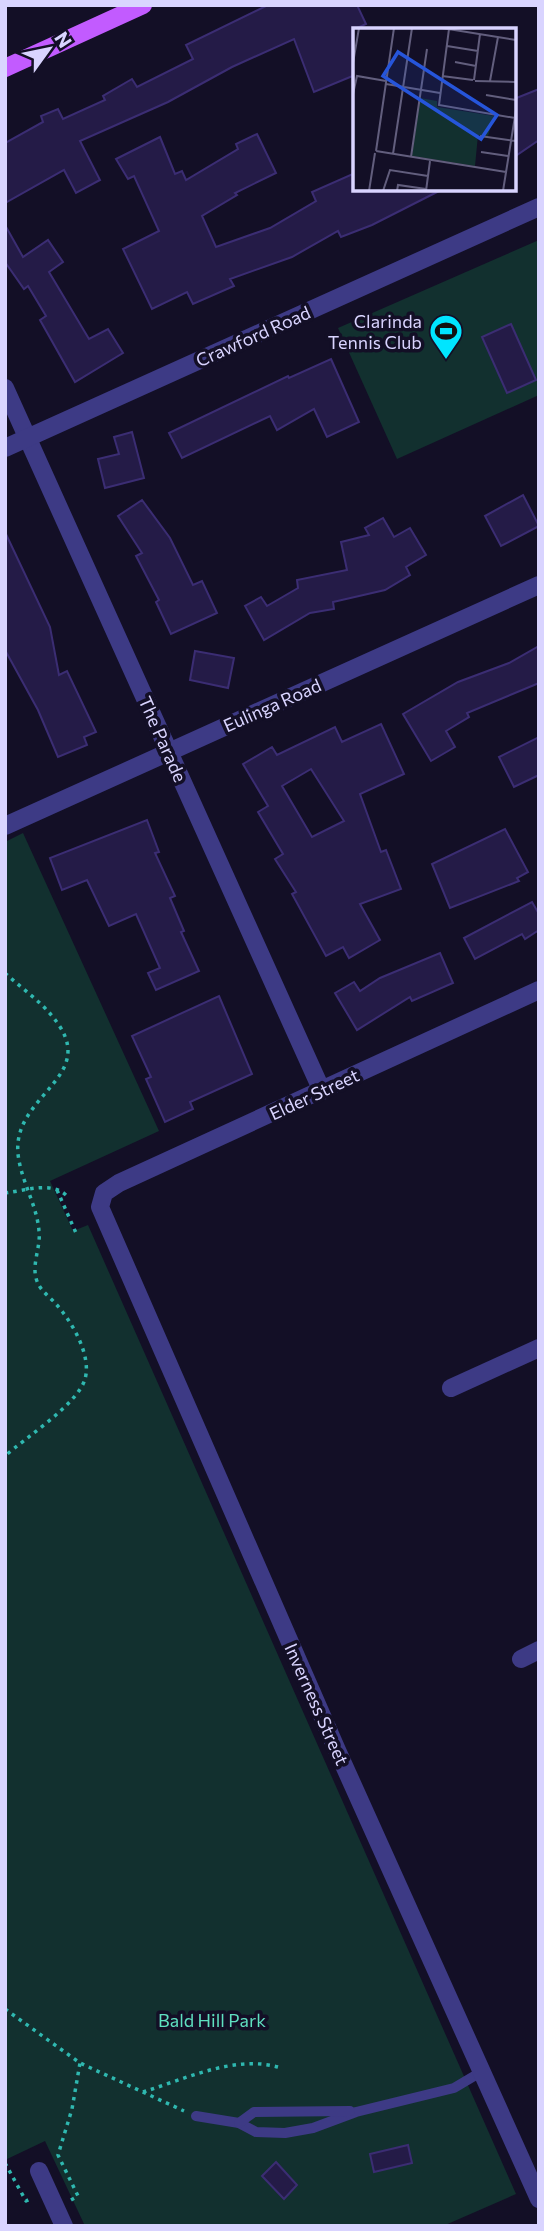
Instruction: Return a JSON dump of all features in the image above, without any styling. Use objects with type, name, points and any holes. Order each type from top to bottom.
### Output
[{"type":"main road","points":[[5,68],[143,5]]},
{"type":"street","name":"Crawford Road","points":[[5,448],[539,206]]},
{"type":"street","name":"The Parade","points":[[5,388],[321,1091]]},
{"type":"street","name":"Eulinga Road","points":[[5,826],[539,585]]},
{"type":"street","name":"Elder Street","points":[[100,1207],[104,1193],[119,1183],[539,990]]},
{"type":"street","name":"Inverness Street","points":[[100,1207],[539,2199]]},
{"type":"street","points":[[451,1388],[539,1348]]},
{"type":"street","points":[[521,1659],[539,1650]]},
{"type":"street","points":[[39,2171],[64,2226]]},
{"type":"lane","points":[[195,2116],[239,2123],[256,2132],[285,2133],[313,2128],[356,2112],[454,2088],[481,2072]]},
{"type":"lane","points":[[239,2123],[254,2112],[356,2112]]},
{"type":"path","points":[[5,973],[52,1016],[71,1052],[67,1068],[33,1107],[20,1132],[18,1153],[39,1230],[35,1277],[41,1290],[74,1326],[86,1364],[85,1380],[68,1404],[5,1456]]},
{"type":"path","points":[[56,1188],[76,1234]]},
{"type":"path","points":[[5,1193],[56,1188],[66,1195]]},
{"type":"path","points":[[5,2010],[80,2063],[195,2116]]},
{"type":"path","points":[[141,2092],[214,2070],[257,2061],[278,2067]]},
{"type":"path","points":[[55,2207],[78,2196],[58,2155],[72,2109],[80,2063]]},
{"type":"green space","name":"Clarinda Tennis Club","points":[[539,240],[539,395],[397,459],[338,328]]},
{"type":"green space","name":"Bald Hill Park","points":[[23,833],[159,1131],[50,1181],[73,1231],[88,1225],[516,2194],[443,2226],[85,2226],[45,2141],[5,2160],[5,842]]},
{"type":"building","points":[[268,5],[357,5],[366,24],[353,28],[353,76],[314,92],[294,39],[232,67],[168,102],[80,141],[100,180],[76,193],[64,170],[5,203],[5,143],[43,122],[41,116],[58,109],[63,119],[105,100],[103,96],[132,79],[137,87],[193,59],[186,45]]},
{"type":"building","points":[[539,89],[539,140],[516,156],[516,98]]},
{"type":"building","points":[[257,134],[276,173],[235,193],[237,195],[202,216],[216,247],[270,228],[316,201],[312,192],[353,174],[353,191],[439,191],[372,225],[341,237],[338,231],[292,257],[230,279],[234,286],[193,304],[187,292],[152,309],[123,249],[159,231],[134,176],[128,179],[116,159],[160,137],[175,174],[182,171],[186,180],[238,149],[236,144]]},
{"type":"building","points":[[5,225],[23,257],[48,240],[63,262],[49,272],[89,339],[108,329],[123,353],[75,382],[40,320],[46,316],[28,286],[24,289],[5,262]]},
{"type":"building","points":[[511,324],[536,380],[507,393],[482,337]]},
{"type":"building","points":[[331,359],[359,422],[327,437],[314,409],[277,430],[270,416],[182,458],[169,433],[288,376],[289,378]]},
{"type":"building","points":[[132,432],[144,478],[105,488],[98,459],[119,454],[114,437]]},
{"type":"building","points":[[523,495],[539,526],[501,546],[485,516]]},
{"type":"building","points":[[142,500],[170,538],[193,585],[202,581],[217,613],[171,634],[156,602],[159,600],[136,556],[142,553],[118,516]]},
{"type":"building","points":[[383,518],[394,537],[410,528],[426,555],[406,567],[410,575],[385,590],[333,602],[334,609],[310,613],[264,640],[245,606],[261,597],[267,606],[298,588],[297,580],[347,570],[341,542],[369,535],[365,528]]},
{"type":"building","points":[[5,532],[50,627],[59,675],[67,671],[96,732],[84,737],[87,745],[58,757],[38,710],[5,650]]},
{"type":"building","points":[[539,646],[539,683],[467,713],[469,717],[446,731],[455,747],[431,761],[403,714],[458,682],[509,663]]},
{"type":"building","points":[[195,651],[234,658],[228,688],[190,680]]},
{"type":"building","points":[[381,724],[404,774],[360,794],[381,852],[386,850],[401,889],[360,904],[380,940],[349,958],[343,947],[326,956],[292,894],[296,892],[275,859],[283,854],[258,812],[268,806],[243,764],[272,747],[277,755],[335,727],[342,742]],"holes":[[[311,769],[344,821],[312,837],[282,786]]]},
{"type":"building","points":[[539,737],[539,775],[514,787],[499,757]]},
{"type":"building","points":[[147,820],[159,852],[155,853],[175,896],[170,898],[184,931],[181,932],[199,971],[156,990],[148,973],[160,968],[136,914],[109,926],[87,880],[62,890],[50,858]]},
{"type":"building","points":[[505,829],[528,872],[517,878],[519,881],[450,908],[432,864]]},
{"type":"building","points":[[532,902],[539,914],[539,930],[525,939],[522,934],[475,959],[464,938]]},
{"type":"building","points":[[440,953],[453,983],[412,1001],[410,997],[357,1030],[335,993],[354,982],[360,991],[380,978]]},
{"type":"building","points":[[219,996],[252,1074],[190,1102],[193,1109],[165,1122],[146,1079],[151,1077],[132,1036]]},
{"type":"building","points":[[408,2145],[412,2163],[374,2172],[370,2154]]},
{"type":"building","points":[[276,2162],[297,2185],[284,2199],[262,2176]]},
{"type":"place","name":"Clarinda Tennis Club","points":[[446,361]]}]
